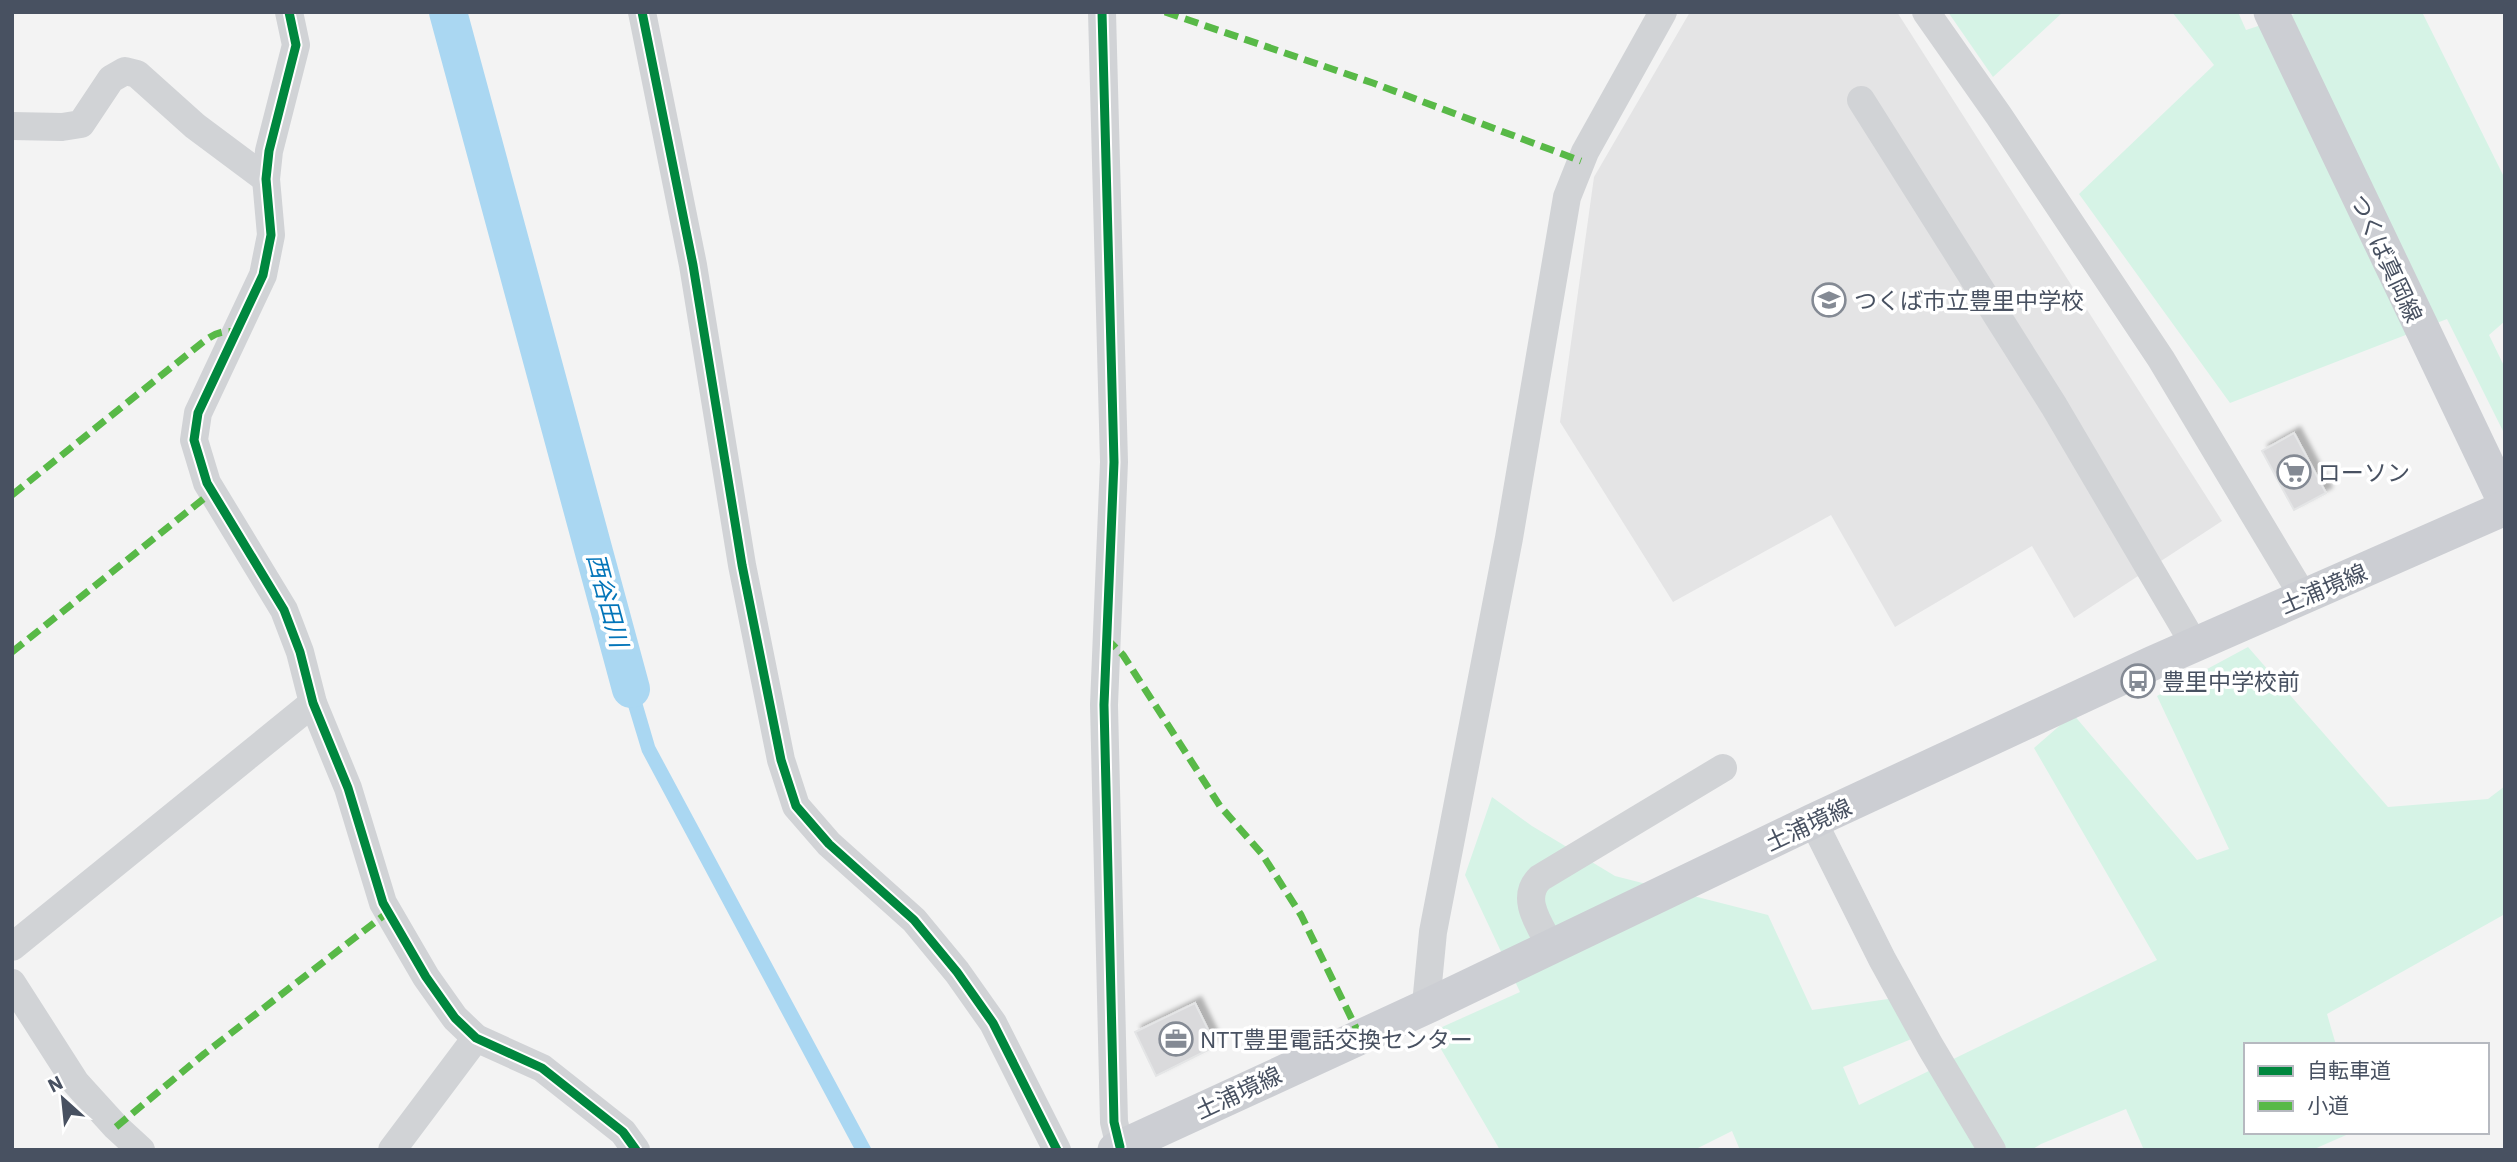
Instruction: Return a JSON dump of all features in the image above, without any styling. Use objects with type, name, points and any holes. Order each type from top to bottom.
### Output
[{"type":"main road","name":"つくば真岡線","points":[[2272,12],[2505,502]]},
{"type":"main road","name":"土浦境線","points":[[1117,1148],[1432,1004],[1813,821],[2194,644],[2505,508]]},
{"type":"street","points":[[289,12],[296,45],[269,151],[266,178],[271,234],[263,275],[198,413],[194,440],[207,484],[284,610],[300,652],[313,703],[348,788],[387,913],[426,977],[455,1018],[476,1038],[542,1069],[623,1132],[636,1150]]},
{"type":"street","points":[[642,12],[693,265],[745,578],[781,760],[796,806],[829,844],[914,919],[957,972],[993,1023],[1057,1150]]},
{"type":"street","points":[[1102,12],[1114,462],[1104,705],[1114,1122],[1117,1148]]},
{"type":"street","points":[[1432,1004],[1427,993],[1433,932],[1509,538],[1567,197],[1585,152],[1663,12]]},
{"type":"street","points":[[1926,12],[1999,116],[2161,359],[2302,596]]},
{"type":"street","points":[[12,126],[62,127],[81,124],[111,79],[125,71],[137,74],[195,126],[266,178]]},
{"type":"street","points":[[1861,100],[2054,406],[2194,644]]},
{"type":"street","points":[[12,947],[313,703]]},
{"type":"street","points":[[1550,947],[1530,902],[1533,885],[1723,768]]},
{"type":"street","points":[[1813,821],[1882,959],[1992,1150]]},
{"type":"street","points":[[12,983],[76,1083],[141,1150]]},
{"type":"street","points":[[392,1150],[476,1038]]},
{"type":"shaded area","name":"つくば市立豊里中学校","points":[[1690,12],[1897,12],[2222,521],[2074,618],[2032,546],[1895,627],[1831,515],[1673,602],[1560,422],[1594,177]]},
{"type":"green space","points":[[1948,12],[2063,12],[1993,77]]},
{"type":"green space","points":[[2172,12],[2238,12],[2246,30],[2301,12],[2422,12],[2505,179],[2505,321],[2489,335],[2505,368],[2505,435],[2447,319],[2230,403],[2079,194],[2214,65]]},
{"type":"green space","points":[[2248,647],[2388,807],[2488,799],[2505,786],[2505,914],[2327,1014],[2335,1043],[2244,1043],[2244,1134],[2348,1134],[2312,1150],[2144,1150],[2126,1109],[2031,1150],[1740,1150],[1732,1131],[1694,1150],[1500,1150],[1431,1032],[1520,992],[1465,875],[1492,797],[1532,826],[1615,876],[1768,915],[1812,1010],[1895,998],[1914,1038],[1843,1067],[1859,1105],[2157,960],[2034,748],[2073,714],[2197,860],[2229,849],[2157,696]]},
{"type":"water","points":[[623,637],[655,746],[872,1150],[855,1150],[642,752],[608,640]]},
{"type":"building","name":"ローソン","points":[[2294,433],[2326,493],[2294,510],[2262,451]]},
{"type":"building","name":"NTT豊里電話交換センター","points":[[1195,1003],[1216,1046],[1156,1076],[1135,1032]]},
{"type":"waterway","name":"西谷田川","points":[[448,12],[631,689]]},
{"type":"marked path","points":[[1165,12],[1373,83],[1581,161]]},
{"type":"marked path","points":[[12,495],[211,336],[228,331],[238,332]]},
{"type":"marked path","points":[[12,652],[212,492]]},
{"type":"marked path","points":[[1106,638],[1123,655],[1220,806],[1262,854],[1301,915],[1360,1036]]},
{"type":"marked path","points":[[116,1127],[204,1054],[387,913]]},
{"type":"cycle path","points":[[289,12],[296,45],[269,151],[266,179],[271,235],[263,275],[198,413],[194,440],[207,483],[284,610],[300,652],[313,703],[348,788],[383,903],[426,977],[455,1018],[476,1038],[542,1068],[623,1132],[636,1150]]},
{"type":"cycle path","points":[[642,12],[693,265],[742,565],[781,760],[796,806],[829,844],[914,920],[957,972],[993,1023],[1057,1150]]},
{"type":"cycle path","points":[[1102,12],[1114,462],[1104,705],[1114,1122],[1120,1147]]},
{"type":"place","name":"つくば市立豊里中学校","points":[[1829,300]]},
{"type":"place","name":"ローソン","points":[[2294,472]]},
{"type":"place","name":"豊里中学校前","points":[[2138,681]]},
{"type":"place","name":"NTT豊里電話交換センター","points":[[1176,1039]]}]
